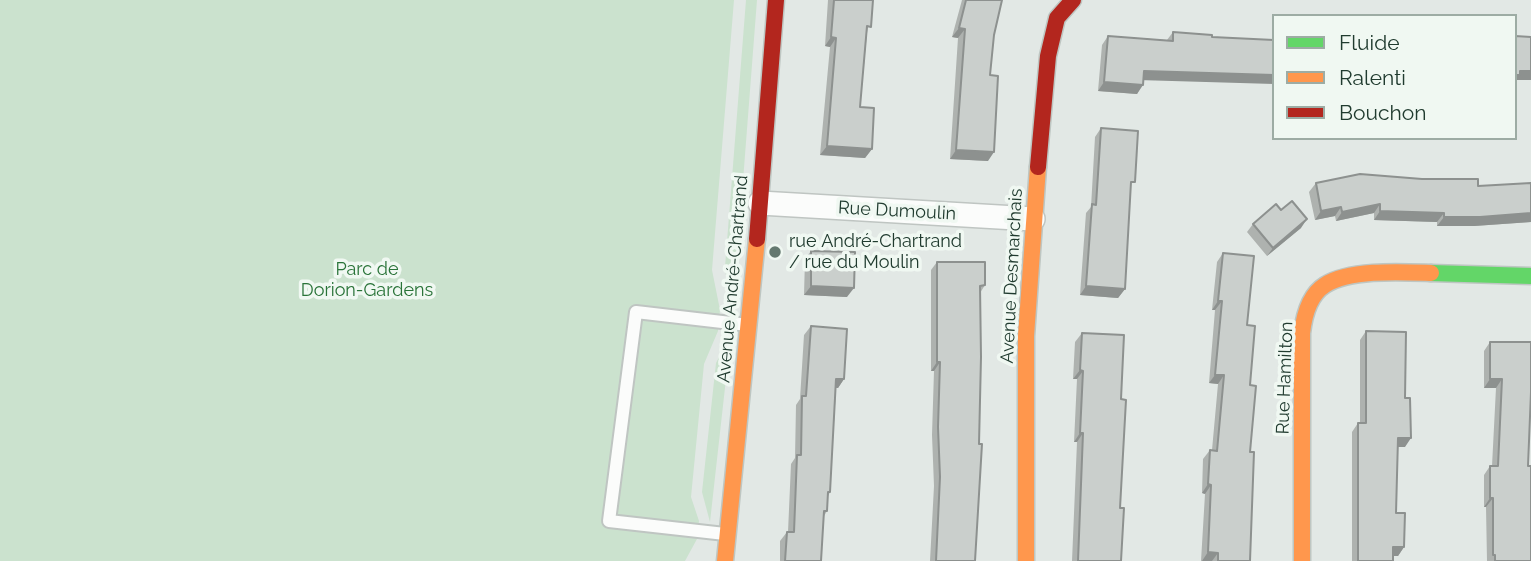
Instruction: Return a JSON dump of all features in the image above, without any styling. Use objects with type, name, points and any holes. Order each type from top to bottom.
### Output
[{"type":"street","name":"Avenue André-Chartrand","points":[[725,561],[749,325],[776,0]]},
{"type":"street","name":"Avenue Desmarchais","points":[[1026,561],[1026,336],[1033,219],[1051,39],[1057,18],[1073,0]]},
{"type":"street","name":"Rue Dumoulin","points":[[760,203],[1033,219]]},
{"type":"street","name":"Rue Hamilton","points":[[1302,561],[1302,333],[1307,311],[1317,293],[1334,280],[1369,274],[1531,276]]},
{"type":"lane","points":[[728,535],[609,521],[636,312],[749,325]]},
{"type":"green space","name":"Parc de Dorion-Gardens","points":[[0,0],[734,0],[712,270],[720,310],[718,331],[704,364],[691,497],[699,521],[697,539],[685,561],[0,561]]},
{"type":"green space","points":[[746,0],[757,0],[733,310],[729,302],[725,267]]},
{"type":"green space","points":[[731,334],[710,522],[702,492],[716,363]]},
{"type":"building","points":[[834,0],[873,0],[871,27],[867,26],[860,107],[874,108],[872,149],[827,146],[836,38],[831,37]]},
{"type":"building","points":[[966,0],[1002,0],[994,35],[990,75],[998,76],[994,152],[956,150],[965,29],[959,28]]},
{"type":"building","points":[[1173,32],[1272,40],[1272,75],[1144,71],[1143,85],[1104,82],[1108,36],[1173,41]]},
{"type":"building","points":[[1517,36],[1531,37],[1531,71],[1520,71],[1520,75],[1517,75]]},
{"type":"building","points":[[1101,128],[1138,131],[1135,182],[1131,182],[1125,289],[1086,286],[1092,204],[1096,205]]},
{"type":"building","points":[[1360,174],[1422,179],[1478,179],[1478,186],[1531,183],[1531,213],[1444,217],[1444,213],[1380,211],[1380,204],[1342,212],[1341,207],[1321,211],[1316,183]]},
{"type":"building","points":[[1292,201],[1307,219],[1273,248],[1253,224],[1276,204],[1281,210]]},
{"type":"building","points":[[811,251],[855,252],[854,288],[811,286]]},
{"type":"building","points":[[1223,253],[1254,256],[1247,325],[1255,326],[1250,385],[1256,386],[1250,452],[1254,452],[1250,561],[1218,561],[1218,553],[1208,552],[1210,450],[1217,451],[1224,375],[1215,375],[1222,301],[1218,301]]},
{"type":"building","points":[[937,262],[985,262],[985,285],[980,286],[979,444],[982,444],[975,561],[936,561],[940,477]]},
{"type":"building","points":[[811,326],[847,329],[844,379],[836,379],[830,492],[827,511],[824,511],[821,561],[785,561],[787,532],[794,532],[797,455],[801,455],[802,396],[806,396]]},
{"type":"building","points":[[1366,331],[1406,332],[1405,398],[1410,398],[1411,438],[1398,438],[1396,513],[1405,513],[1404,547],[1393,547],[1393,561],[1358,561],[1358,423],[1366,423]]},
{"type":"building","points":[[1082,333],[1124,335],[1121,399],[1126,400],[1120,508],[1124,508],[1121,561],[1078,561],[1083,433],[1080,433]]},
{"type":"building","points":[[1490,342],[1531,342],[1528,466],[1531,466],[1531,561],[1495,561],[1493,555],[1490,466],[1498,466],[1502,379],[1490,379]]},
{"type":"traffic: fast","points":[[1431,273],[1531,276]]},
{"type":"traffic: slow","points":[[1026,561],[1026,336],[1038,167]]},
{"type":"traffic: slow","points":[[725,561],[757,239]]},
{"type":"traffic: slow","points":[[1302,561],[1302,333],[1308,306],[1315,294],[1325,285],[1348,276],[1431,273]]},
{"type":"traffic: jam","points":[[757,239],[776,0]]},
{"type":"traffic: jam","points":[[1038,167],[1048,56],[1057,18],[1073,0]]},
{"type":"place","name":"rue André-Chartrand / rue du Moulin","points":[[775,252]]}]
